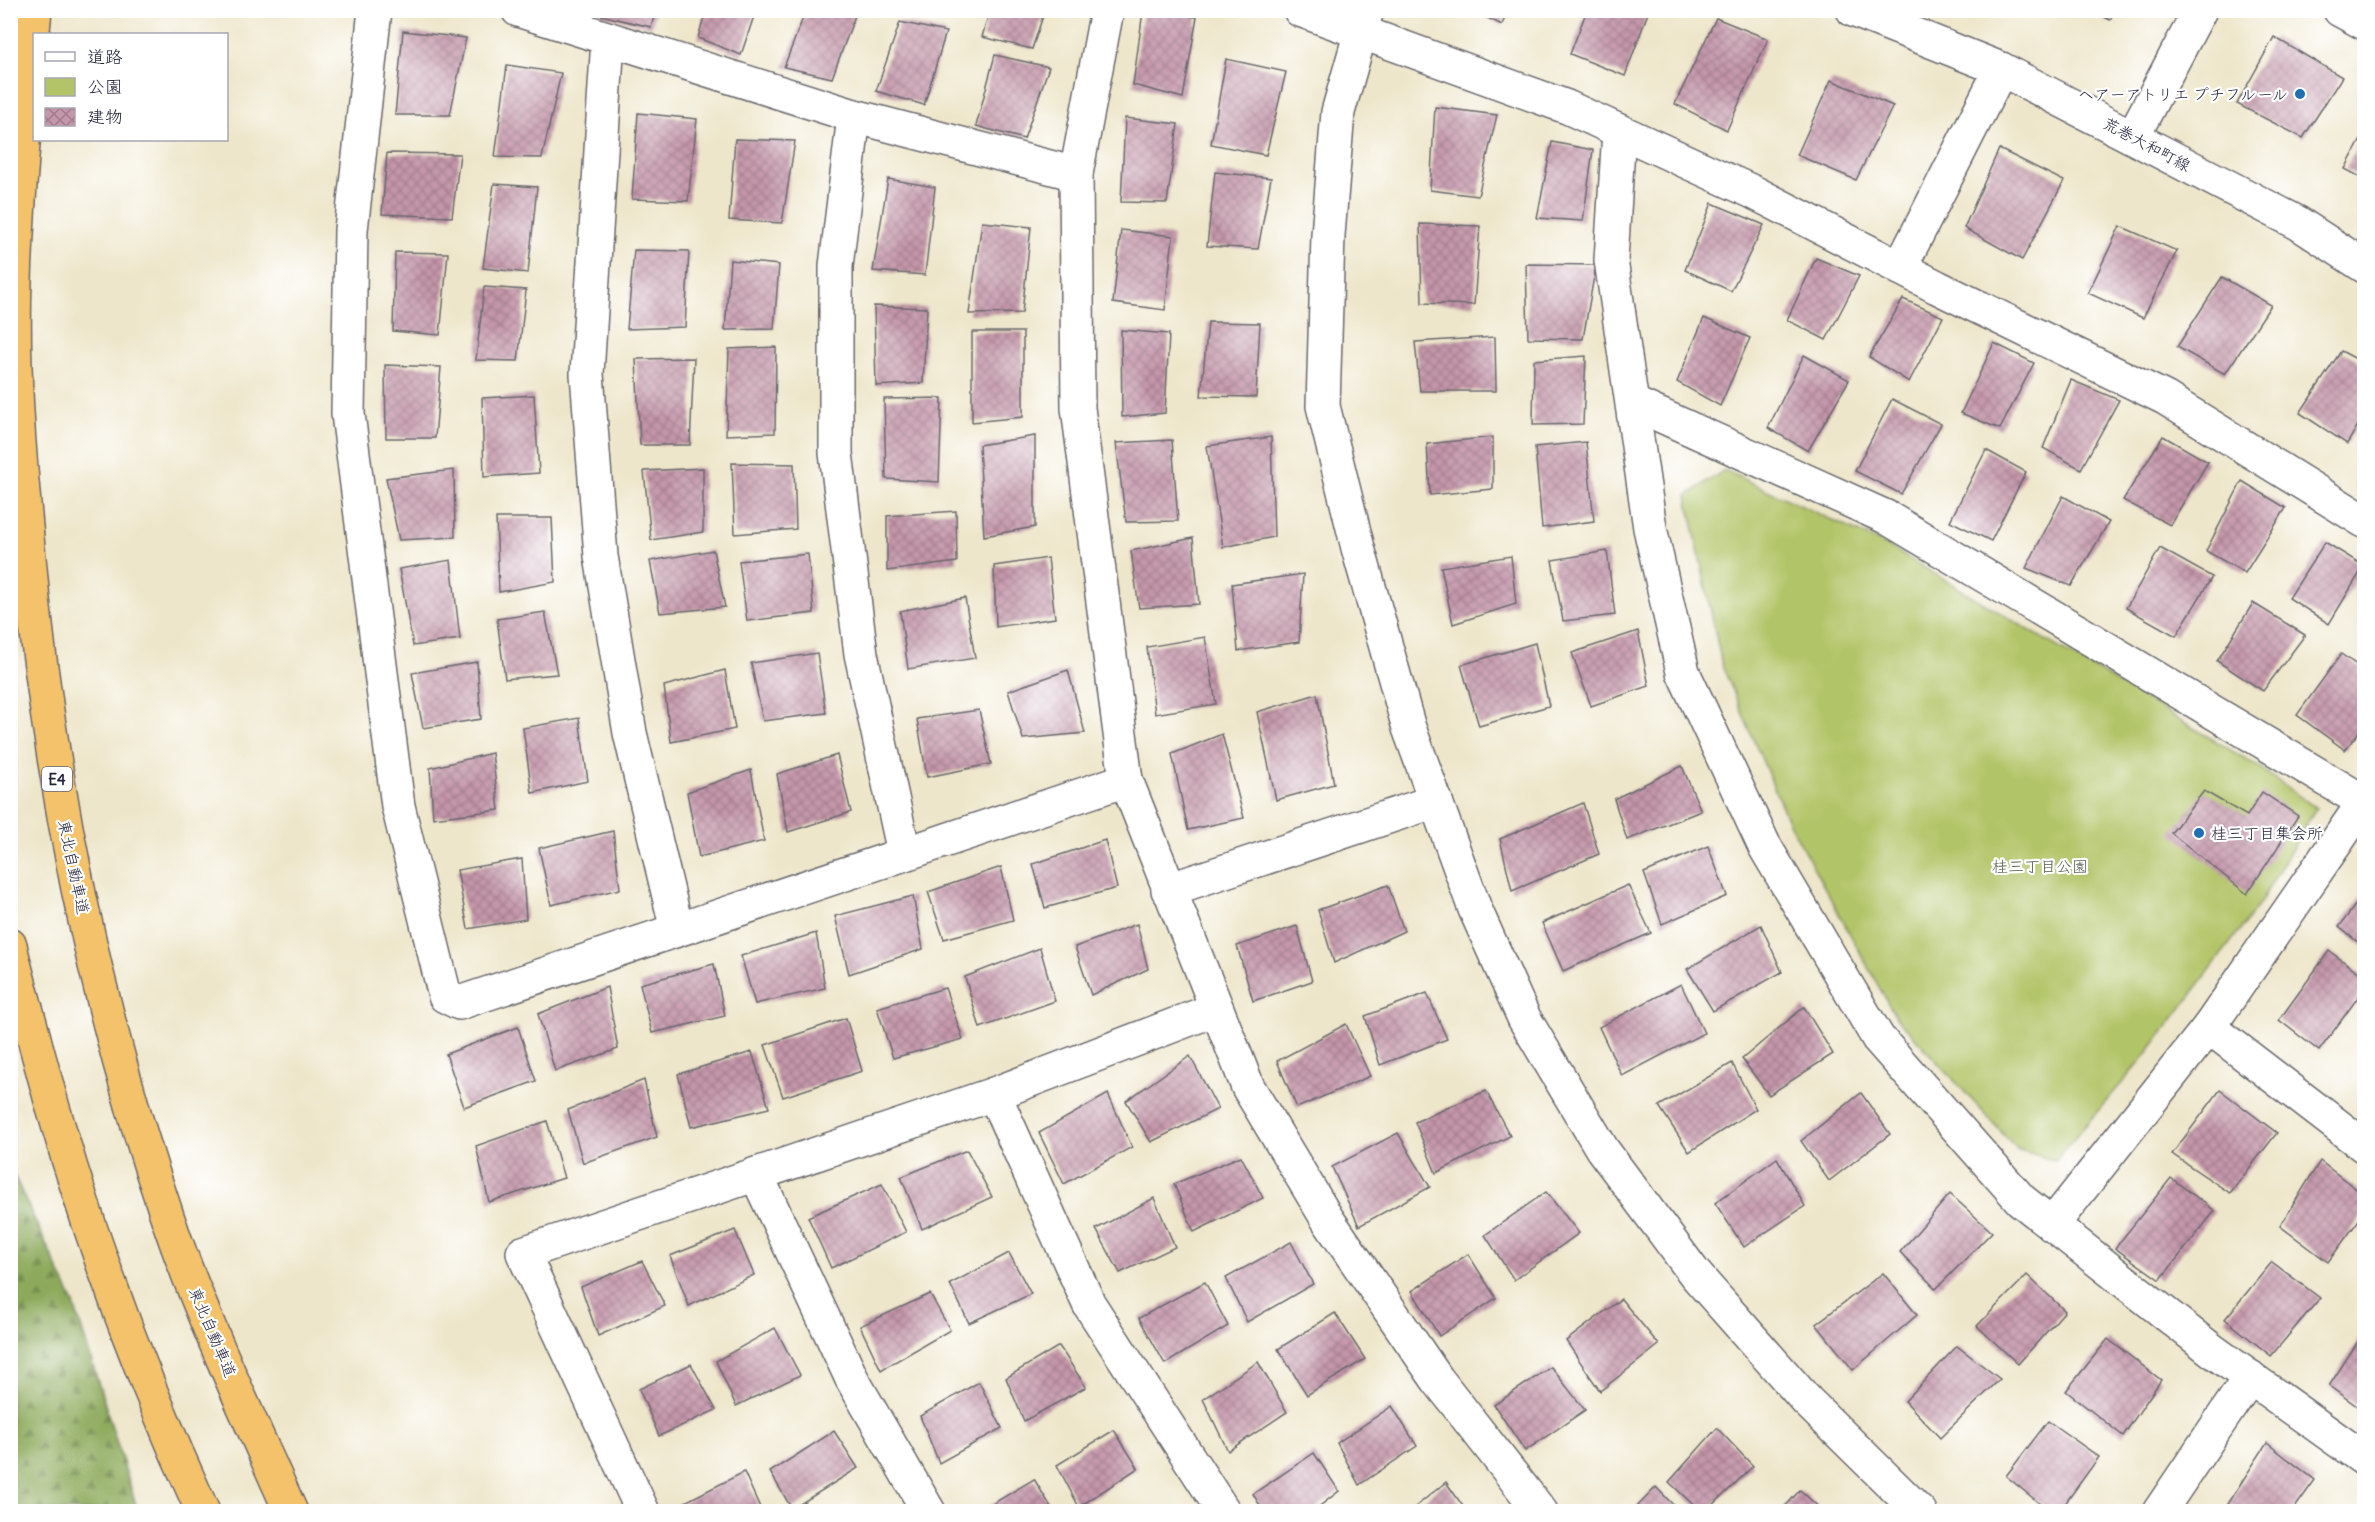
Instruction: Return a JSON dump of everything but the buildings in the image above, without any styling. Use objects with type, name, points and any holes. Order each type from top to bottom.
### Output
[{"type":"highway","name":"東北自動車道","points":[[35,10],[21,152],[15,285],[18,444],[32,600],[59,798],[125,1080],[168,1219],[210,1328],[291,1512]]},
{"type":"highway","points":[[10,945],[52,1106],[97,1255],[178,1457],[203,1512]]},
{"type":"street","points":[[375,10],[351,230],[348,414],[398,806],[445,996],[459,1003],[1126,780]]},
{"type":"street","points":[[518,10],[854,116],[1076,174]]},
{"type":"street","points":[[1107,10],[1076,174],[1078,408],[1126,780],[1248,1087],[1328,1220],[1437,1379],[1541,1512]]},
{"type":"street","points":[[1300,10],[1364,21],[1567,107],[1753,192],[1900,268],[2165,398],[2364,521]]},
{"type":"street","name":"荒巻大和町線","points":[[1853,10],[2001,69],[2298,223],[2364,266]]},
{"type":"street","points":[[2133,136],[2200,10]]},
{"type":"street","points":[[2340,10],[2364,23]]},
{"type":"street","points":[[1364,21],[1338,112],[1328,235],[1323,406],[1358,548],[1406,717],[1475,909],[1524,1018],[1602,1149],[1695,1274],[1807,1401],[1920,1512]]},
{"type":"street","points":[[608,39],[587,374],[603,568],[630,733],[677,930]]},
{"type":"street","points":[[1900,268],[2001,69]]},
{"type":"street","points":[[854,116],[836,266],[836,453],[861,654],[904,853]]},
{"type":"street","points":[[1619,130],[1611,260],[1634,403],[1650,528],[1683,672],[1764,845],[1878,1038],[2021,1200],[2250,1377],[2364,1459]]},
{"type":"street","points":[[1634,403],[1886,517],[2364,802],[2209,1027],[2052,1225]]},
{"type":"street","points":[[1168,890],[1436,801]]},
{"type":"street","points":[[643,1512],[523,1253],[994,1094],[1216,1009]]},
{"type":"street","points":[[2209,1027],[2364,1146]]},
{"type":"street","points":[[994,1094],[1089,1304],[1224,1512]]},
{"type":"street","points":[[756,1174],[852,1379],[929,1512]]},
{"type":"street","points":[[2159,1512],[2250,1377]]},
{"type":"green space","name":"桂三丁目公園","points":[[1724,470],[1888,546],[2254,764],[2316,808],[2258,906],[2146,1055],[2055,1161],[2017,1149],[1895,1016],[1788,821],[1722,665],[1687,496]]},
{"type":"green space","points":[[10,1167],[73,1301],[138,1511],[11,1511]]},
{"type":"place","name":"ヘアーアトリエ プチフルール","points":[[2300,94]]},
{"type":"place","name":"桂三丁目集会所","points":[[2199,833]]}]
